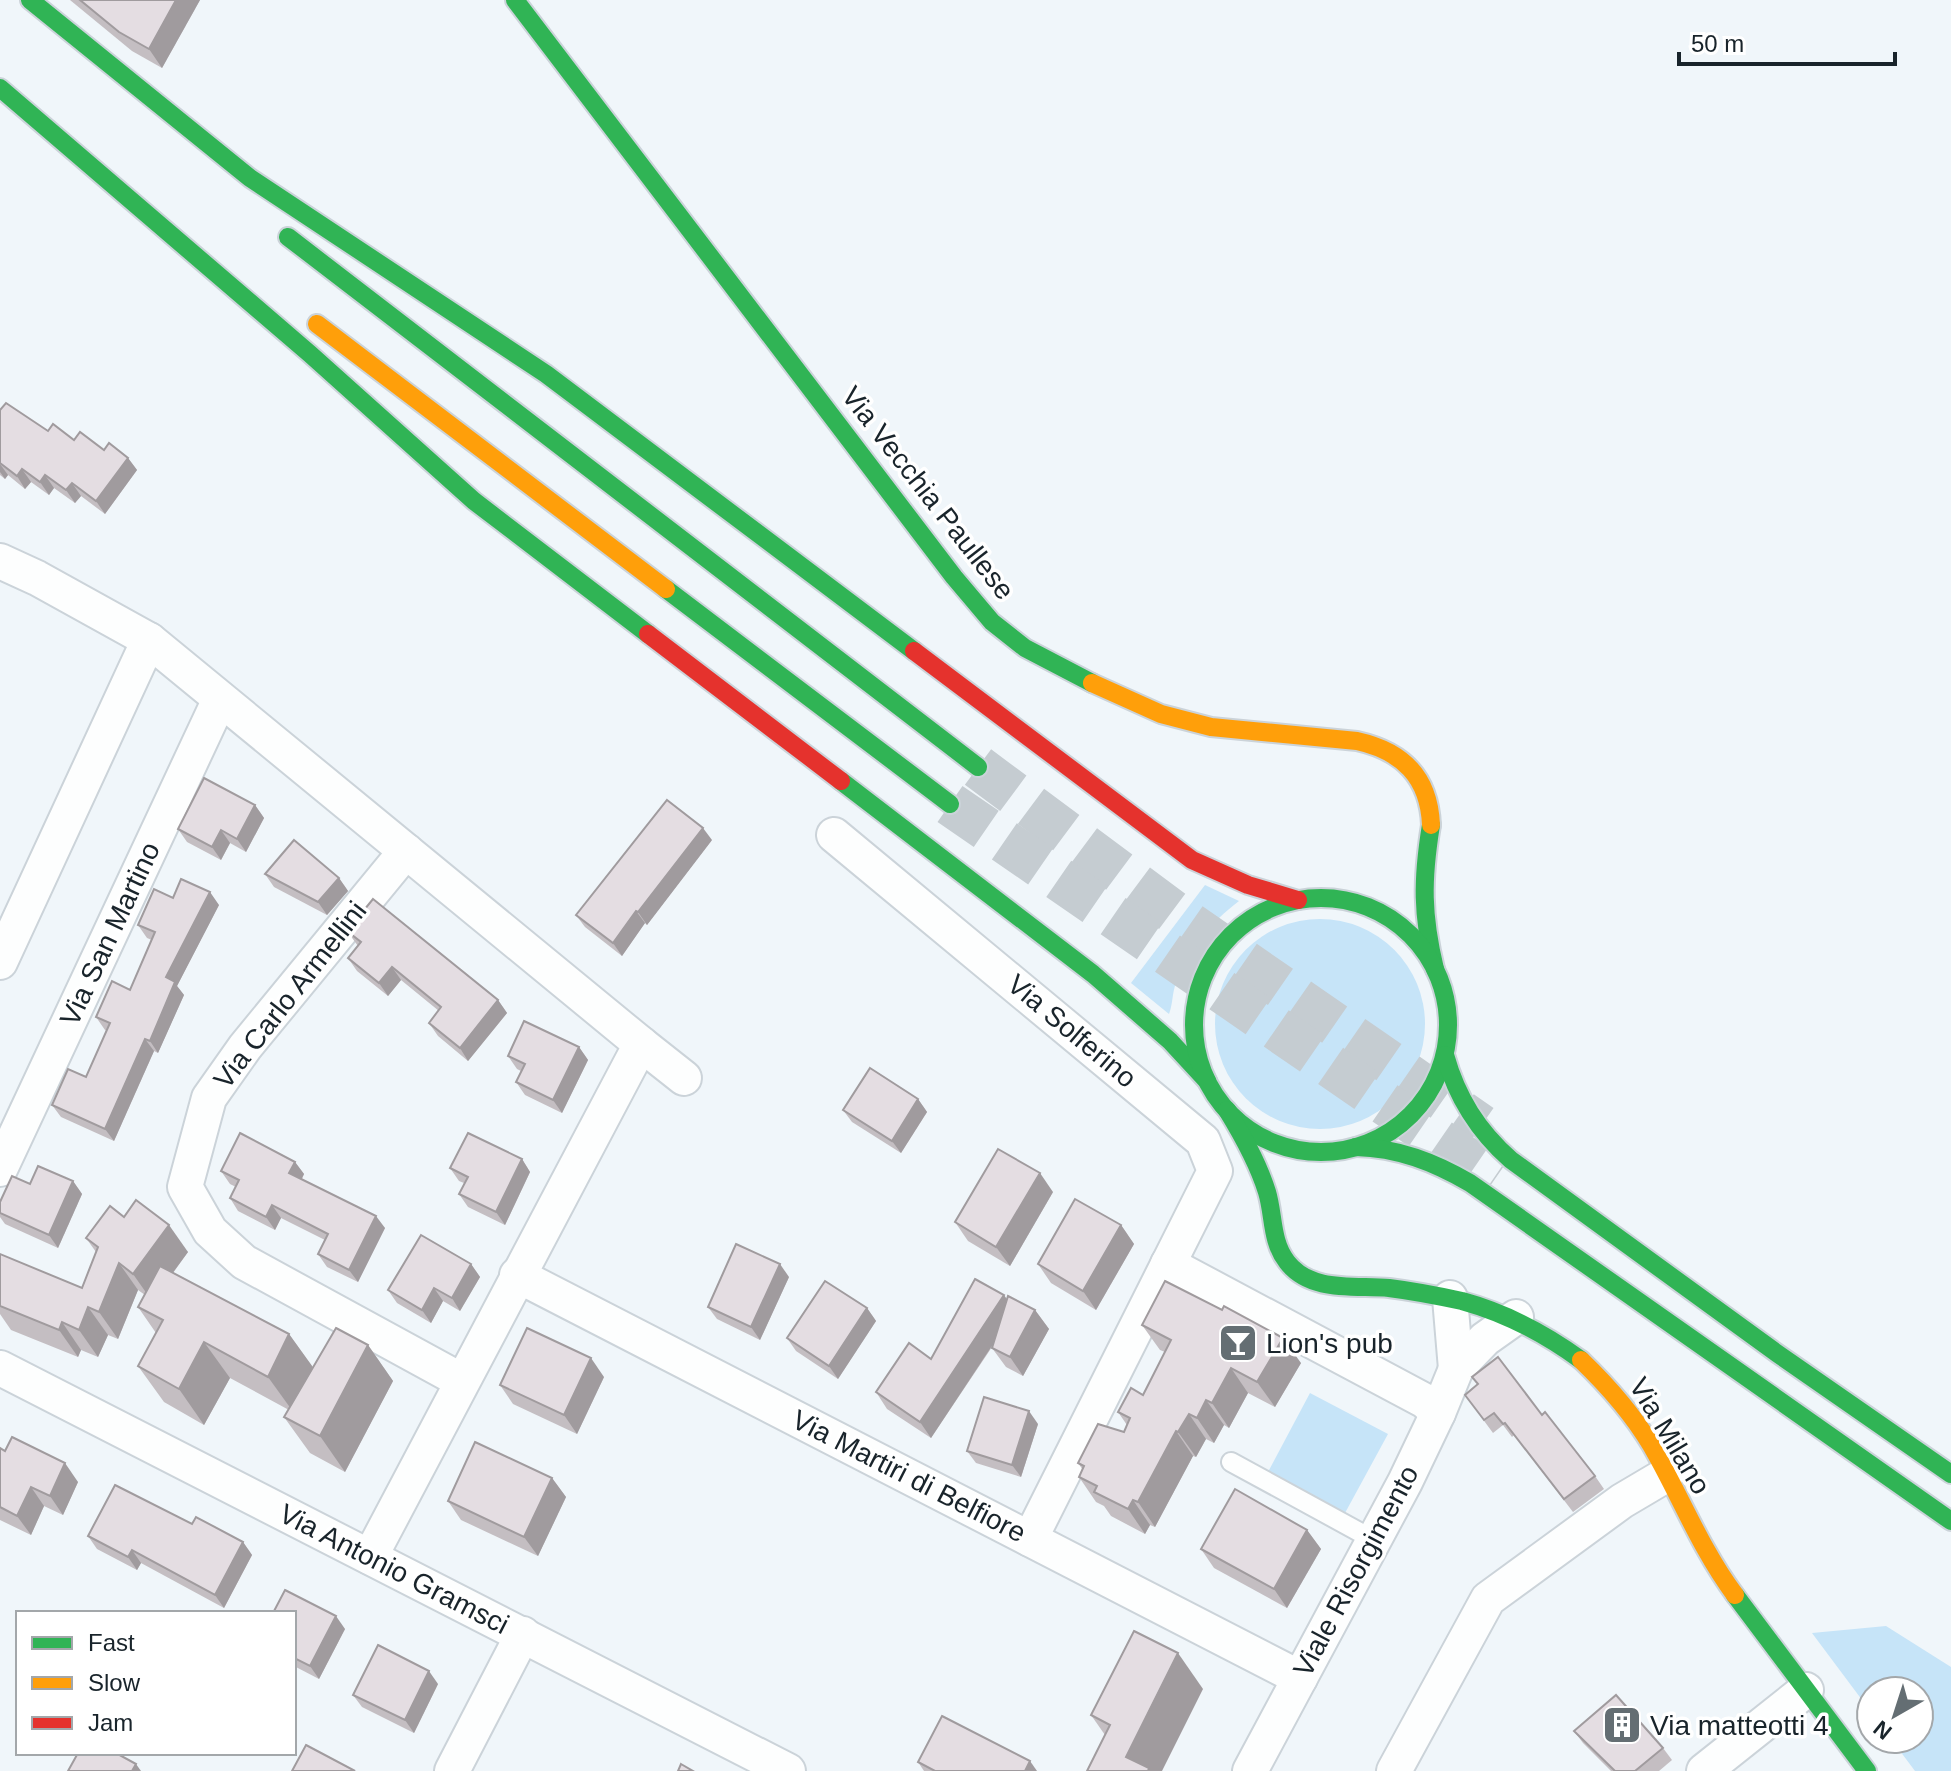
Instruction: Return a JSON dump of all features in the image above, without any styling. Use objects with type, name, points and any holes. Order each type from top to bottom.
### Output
[{"type":"main road","points":[[30,0],[250,178],[546,374],[1192,860],[1248,885],[1298,900]]},
{"type":"main road","name":"Via Vecchia Paullese","points":[[515,0],[954,577],[992,622],[1047,662],[1175,719],[1211,727],[1345,739],[1379,746],[1408,766],[1426,793],[1431,822],[1425,859],[1423,905],[1435,969]]},
{"type":"main road","points":[[0,69],[122,169]]},
{"type":"main road","points":[[0,88],[310,354],[474,501],[1093,974],[1170,1041],[1207,1081],[1227,1110],[1246,1128],[1275,1144],[1306,1151],[1379,1148],[1448,1169],[1951,1521]]},
{"type":"main road","points":[[270,224],[978,767]]},
{"type":"main road","points":[[306,315],[403,392],[950,804]]},
{"type":"main road","points":[[1404,878],[1425,859]]},
{"type":"main road","points":[[1345,900],[1379,892]]},
{"type":"main road","points":[[1207,1081],[1197,1054],[1194,1023],[1196,1001],[1205,972],[1217,952],[1243,924],[1269,909],[1298,900],[1326,898],[1345,900],[1378,911],[1402,927],[1420,945],[1435,969],[1444,992],[1448,1037],[1434,1085],[1413,1113],[1388,1134],[1347,1149],[1304,1171]]},
{"type":"main road","points":[[1445,1055],[1454,1088],[1465,1109],[1487,1138],[1511,1160],[1778,1354],[1951,1474]]},
{"type":"main road","name":"Via Milano","points":[[1227,1110],[1252,1152],[1272,1209],[1276,1245],[1294,1270],[1305,1278],[1343,1287],[1385,1288],[1490,1307],[1516,1317],[1559,1342],[1615,1392],[1666,1475],[1718,1572],[1867,1771]]},
{"type":"main road","points":[[1272,1209],[1286,1188]]},
{"type":"street","points":[[0,561],[149,640],[684,1078]]},
{"type":"street","points":[[0,962],[149,640]]},
{"type":"street","name":"Via San Martino","points":[[0,1169],[220,699]]},
{"type":"street","name":"Via Solferino","points":[[834,835],[1203,1141],[1215,1171],[1030,1539]]},
{"type":"street","name":"Via Carlo Armellini","points":[[406,851],[245,1047],[209,1098],[185,1187],[210,1231],[244,1262],[462,1381]]},
{"type":"street","points":[[370,1557],[641,1044]]},
{"type":"street","points":[[1168,1264],[1425,1401],[1438,1413]]},
{"type":"street","name":"Via Martiri di Belfiore","points":[[517,1275],[1300,1678]]},
{"type":"street","name":"Viale Risorgimento","points":[[1450,1298],[1456,1369]]},
{"type":"street","name":"Viale Risorgimento","points":[[1250,1771],[1374,1540],[1438,1413],[1456,1369],[1485,1339],[1516,1317]]},
{"type":"street","name":"Via Antonio Gramsci","points":[[0,1368],[788,1771]]},
{"type":"street","points":[[1405,1767],[1488,1599],[1622,1501],[1666,1475]]},
{"type":"street","points":[[452,1771],[523,1634]]},
{"type":"street","points":[[1704,1771],[1806,1690]]},
{"type":"lane","points":[[1231,1462],[1374,1540]]},
{"type":"shaded area","points":[[1205,885],[1239,901],[1210,927],[1194,947],[1176,983],[1169,1014],[1131,983]]},
{"type":"shaded area","points":[[1320,919],[1360,927],[1394,950],[1417,984],[1425,1024],[1417,1064],[1394,1098],[1360,1121],[1320,1129],[1280,1121],[1246,1098],[1223,1064],[1215,1024],[1223,984],[1246,950],[1280,927]]},
{"type":"shaded area","points":[[1310,1393],[1388,1434],[1345,1513],[1268,1472]]},
{"type":"shaded area","points":[[1886,1626],[1951,1667],[1951,1771],[1915,1771],[1903,1755],[1935,1755],[1935,1675],[1855,1675],[1855,1691],[1812,1633]]},
{"type":"building","points":[[80,0],[176,0],[149,49],[119,32]]},
{"type":"building","points":[[6,403],[48,431],[53,424],[74,440],[80,432],[104,450],[109,443],[128,458],[96,501],[72,483],[66,490],[45,475],[40,482],[22,469],[17,476],[0,463],[0,410]]},
{"type":"building","points":[[204,778],[255,805],[237,839],[221,830],[212,847],[178,829]]},
{"type":"building","points":[[667,800],[703,828],[613,943],[576,915]]},
{"type":"building","points":[[294,840],[339,878],[318,902],[265,874]]},
{"type":"building","points":[[181,879],[210,892],[166,977],[175,982],[150,1041],[145,1039],[105,1129],[52,1105],[68,1069],[86,1077],[110,1023],[96,1017],[112,981],[130,990],[155,932],[138,925],[154,889],[173,898]]},
{"type":"building","points":[[373,899],[498,1000],[460,1048],[429,1023],[441,1007],[392,967],[379,983],[348,958],[361,942],[347,931]]},
{"type":"building","points":[[524,1021],[579,1047],[553,1100],[516,1082],[525,1064],[508,1056]]},
{"type":"building","points":[[870,1068],[918,1099],[892,1141],[843,1110]]},
{"type":"building","points":[[240,1133],[295,1162],[289,1173],[376,1216],[349,1270],[318,1254],[328,1234],[272,1205],[266,1217],[230,1198],[239,1180],[221,1171]]},
{"type":"building","points":[[468,1133],[522,1159],[496,1212],[459,1194],[468,1177],[450,1168]]},
{"type":"building","points":[[998,1149],[1040,1173],[996,1247],[955,1222]]},
{"type":"building","points":[[38,1166],[73,1181],[49,1235],[0,1213],[0,1202],[12,1176],[30,1184]]},
{"type":"building","points":[[1075,1199],[1121,1225],[1083,1291],[1038,1264]]},
{"type":"building","points":[[136,1200],[169,1225],[133,1274],[119,1263],[99,1312],[88,1307],[79,1330],[62,1322],[59,1330],[0,1306],[0,1254],[82,1288],[98,1247],[86,1238],[110,1206],[124,1217]]},
{"type":"building","points":[[421,1235],[471,1264],[452,1298],[434,1288],[422,1310],[388,1290]]},
{"type":"building","points":[[736,1244],[780,1264],[751,1327],[708,1307]]},
{"type":"building","points":[[160,1266],[289,1334],[268,1377],[204,1342],[179,1389],[138,1366],[163,1320],[138,1307]]},
{"type":"building","points":[[975,1279],[1004,1295],[920,1422],[876,1392],[909,1343],[931,1359]]},
{"type":"building","points":[[825,1281],[867,1308],[829,1366],[787,1338]]},
{"type":"building","points":[[1165,1281],[1222,1310],[1224,1306],[1283,1338],[1257,1382],[1231,1368],[1212,1403],[1206,1400],[1197,1418],[1189,1414],[1176,1431],[1138,1502],[1133,1500],[1128,1509],[1094,1492],[1097,1486],[1079,1477],[1084,1466],[1078,1463],[1098,1424],[1124,1432],[1130,1418],[1118,1412],[1131,1388],[1143,1395],[1171,1340],[1142,1325]]},
{"type":"building","points":[[1008,1296],[1035,1310],[1010,1357],[992,1348]]},
{"type":"building","points":[[336,1328],[368,1345],[320,1436],[284,1417]]},
{"type":"building","points":[[527,1328],[591,1358],[564,1415],[500,1385]]},
{"type":"building","points":[[1498,1357],[1542,1415],[1545,1412],[1595,1476],[1564,1499],[1505,1423],[1494,1413],[1484,1420],[1465,1395],[1478,1384],[1472,1377]]},
{"type":"building","points":[[984,1397],[1029,1411],[1012,1465],[967,1451]]},
{"type":"building","points":[[12,1437],[65,1463],[50,1496],[31,1487],[17,1516],[0,1507],[0,1448],[5,1451]]},
{"type":"building","points":[[475,1442],[552,1478],[524,1537],[448,1501]]},
{"type":"building","points":[[115,1485],[192,1524],[196,1517],[243,1542],[215,1595],[132,1550],[128,1557],[88,1536]]},
{"type":"building","points":[[1235,1489],[1307,1530],[1274,1589],[1201,1549]]},
{"type":"building","points":[[285,1590],[336,1616],[310,1666],[296,1659],[296,1611],[274,1611]]},
{"type":"building","points":[[1134,1631],[1178,1653],[1126,1757],[1149,1768],[1148,1771],[1087,1771],[1110,1725],[1091,1715]]},
{"type":"building","points":[[378,1645],[429,1671],[405,1720],[353,1695]]},
{"type":"building","name":"Via matteotti 4","points":[[1616,1695],[1663,1748],[1635,1771],[1615,1771],[1574,1731]]},
{"type":"building","points":[[942,1716],[1030,1761],[1025,1771],[935,1771],[918,1762]]},
{"type":"building","points":[[306,1745],[355,1771],[292,1771]]},
{"type":"building","points":[[77,1755],[120,1755],[136,1764],[132,1771],[68,1771]]},
{"type":"building","points":[[681,1764],[693,1771],[678,1771]]},
{"type":"tunnel","points":[[978,767],[1181,918],[1481,1126]]},
{"type":"tunnel","points":[[950,804],[1495,1179]]},
{"type":"traffic: fast","points":[[30,0],[250,178],[546,374],[914,651]]},
{"type":"traffic: fast","points":[[515,0],[954,577],[992,622],[1025,648],[1092,683]]},
{"type":"traffic: fast","points":[[0,88],[310,354],[474,501],[648,634]]},
{"type":"traffic: fast","points":[[288,237],[978,767]]},
{"type":"traffic: fast","points":[[666,589],[950,804]]},
{"type":"traffic: fast","points":[[841,781],[1093,974],[1170,1041],[1207,1081]]},
{"type":"traffic: fast","points":[[1431,825],[1425,897],[1435,969]]},
{"type":"traffic: fast","points":[[1309,898],[1333,898],[1370,907],[1392,919],[1411,935],[1427,954],[1439,976],[1446,1000],[1448,1025],[1446,1050],[1439,1074],[1427,1096],[1411,1115],[1392,1131],[1370,1143],[1333,1152],[1309,1152],[1272,1143],[1250,1131],[1223,1106],[1199,1062],[1194,1037],[1194,1013],[1203,976],[1215,954],[1240,927],[1284,903],[1309,898]]},
{"type":"traffic: fast","points":[[1445,1055],[1470,1113],[1511,1160],[1778,1354],[1951,1474]]},
{"type":"traffic: fast","points":[[1227,1110],[1250,1150],[1263,1181],[1278,1246],[1297,1272],[1308,1279],[1334,1286],[1398,1289],[1478,1306],[1524,1325],[1581,1360]]},
{"type":"traffic: fast","points":[[1356,1147],[1386,1150],[1415,1158],[1470,1183],[1951,1521]]},
{"type":"traffic: fast","points":[[1735,1595],[1867,1771]]},
{"type":"traffic: slow","points":[[317,324],[666,589]]},
{"type":"traffic: slow","points":[[1092,683],[1161,714],[1211,727],[1357,741],[1373,746],[1400,759],[1419,780],[1425,793],[1431,825]]},
{"type":"traffic: slow","points":[[1581,1360],[1619,1400],[1644,1433],[1711,1559],[1735,1595]]},
{"type":"traffic: jam","points":[[648,634],[841,781]]},
{"type":"traffic: jam","points":[[914,651],[1192,860],[1248,885],[1298,900]]},
{"type":"place","name":"Lion's pub","points":[[1238,1343]]},
{"type":"place","name":"Via matteotti 4","points":[[1622,1725]]}]
